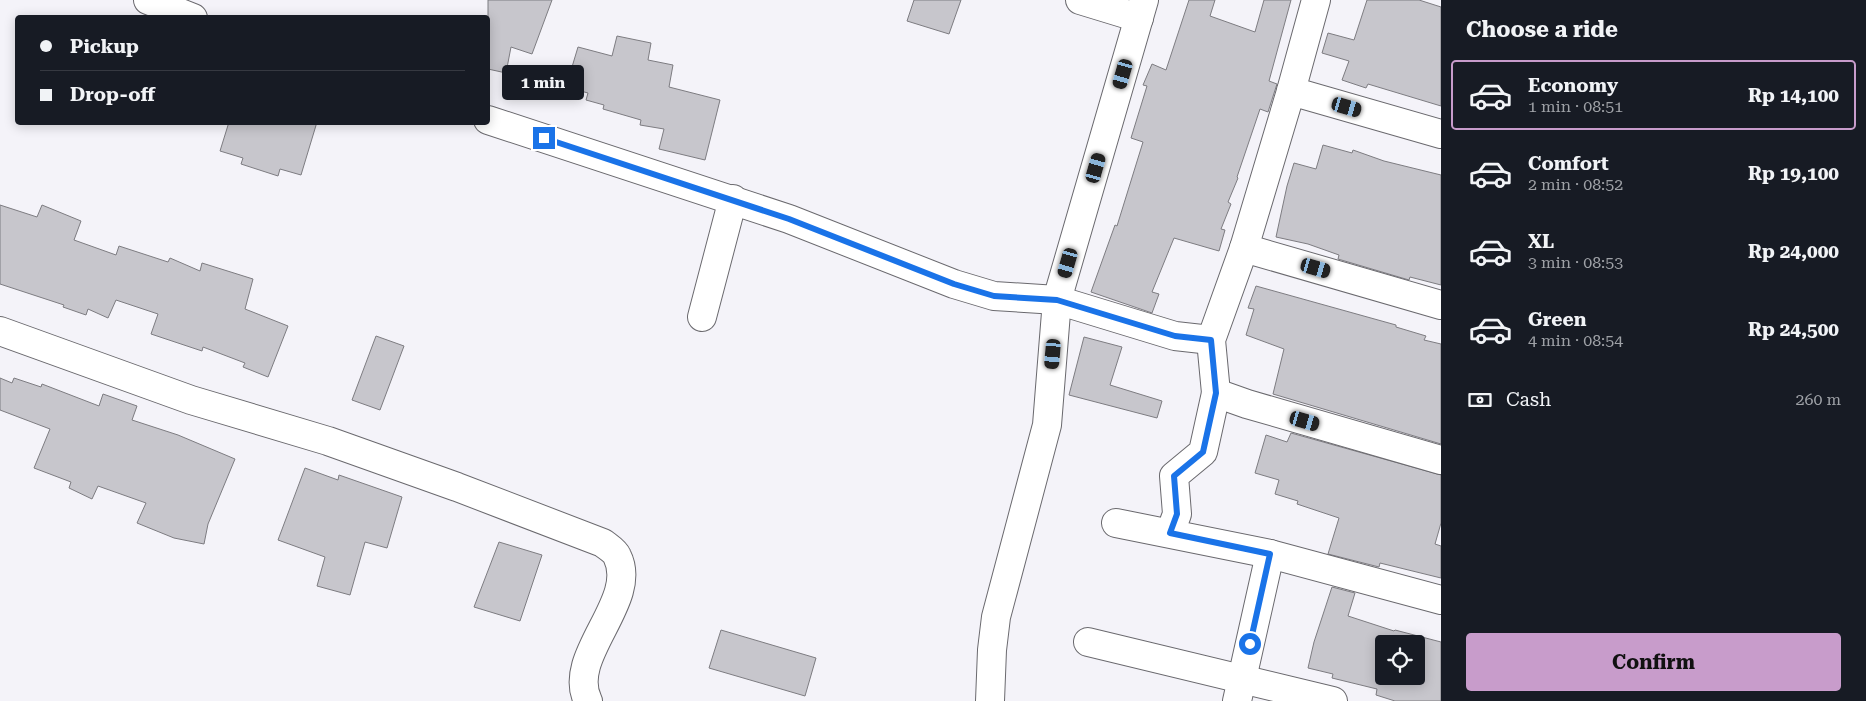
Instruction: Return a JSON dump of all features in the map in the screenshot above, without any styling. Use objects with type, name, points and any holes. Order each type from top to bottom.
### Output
[{"type":"street","points":[[148,0],[185,15]]},
{"type":"street","points":[[990,701],[992,650],[996,617],[1047,426],[1057,300],[1142,9],[1080,0]]},
{"type":"street","points":[[1170,533],[1177,514],[1174,476],[1203,452],[1216,393],[1211,340],[1244,248],[1316,0]]},
{"type":"street","points":[[1291,91],[1441,134]]},
{"type":"street","points":[[490,121],[789,219],[954,284],[994,296],[1057,300],[1175,336],[1211,340]]},
{"type":"street","points":[[702,317],[733,200]]},
{"type":"street","points":[[1244,248],[1441,305]]},
{"type":"street","points":[[0,331],[191,400],[328,442],[457,487],[603,543],[617,554],[621,566],[622,581],[617,598],[588,660],[585,699]]},
{"type":"street","points":[[1216,393],[1247,404],[1441,460]]},
{"type":"street","points":[[1116,523],[1270,554],[1441,600]]},
{"type":"street","points":[[1239,690],[1270,554]]},
{"type":"street","points":[[1088,642],[1239,690],[1333,701]]},
{"type":"building","points":[[488,0],[552,0],[532,54],[511,47],[506,73],[490,69],[490,15],[488,15]]},
{"type":"building","points":[[914,0],[961,0],[949,34],[907,21]]},
{"type":"building","points":[[1189,0],[1215,0],[1210,16],[1255,32],[1264,0],[1291,0],[1269,81],[1277,84],[1268,112],[1260,109],[1238,178],[1228,202],[1231,204],[1221,229],[1225,230],[1219,251],[1174,238],[1152,292],[1159,294],[1152,313],[1091,292],[1115,225],[1117,226],[1143,142],[1131,138],[1147,86],[1143,85],[1152,64],[1166,70]]},
{"type":"building","points":[[1367,0],[1419,0],[1441,7],[1441,106],[1368,84],[1366,88],[1342,80],[1349,61],[1322,53],[1328,33],[1354,40]]},
{"type":"building","points":[[617,36],[651,43],[648,60],[673,65],[669,87],[720,100],[705,160],[659,149],[664,129],[640,125],[641,120],[603,109],[604,105],[586,100],[588,93],[566,87],[578,47],[612,56]]},
{"type":"building","points":[[228,125],[316,125],[301,175],[280,169],[278,176],[241,164],[243,158],[220,151]]},
{"type":"building","points":[[1323,145],[1352,153],[1353,150],[1384,161],[1441,175],[1441,285],[1410,277],[1409,280],[1338,259],[1339,255],[1308,244],[1276,237],[1294,163],[1316,169]]},
{"type":"building","points":[[0,205],[37,217],[42,205],[81,221],[74,240],[116,255],[119,246],[168,262],[170,258],[200,271],[202,263],[253,279],[245,309],[288,326],[268,377],[243,367],[245,363],[203,347],[202,351],[151,334],[158,314],[116,300],[108,318],[88,309],[86,315],[63,307],[64,305],[0,284]]},
{"type":"building","points":[[1256,286],[1396,325],[1396,327],[1426,336],[1424,340],[1441,344],[1441,444],[1273,394],[1284,349],[1246,335],[1254,309],[1248,308]]},
{"type":"building","points":[[376,336],[404,346],[380,410],[352,400]]},
{"type":"building","points":[[1084,337],[1122,347],[1110,385],[1162,401],[1157,418],[1069,395]]},
{"type":"building","points":[[0,378],[12,383],[14,378],[41,387],[42,384],[99,406],[103,394],[137,406],[132,420],[178,435],[235,459],[208,524],[204,544],[174,538],[137,523],[146,503],[98,486],[92,499],[69,488],[71,482],[34,468],[50,429],[0,410]]},
{"type":"building","points":[[1291,433],[1441,475],[1441,523],[1435,544],[1441,546],[1441,578],[1380,563],[1379,567],[1328,554],[1339,518],[1297,504],[1298,501],[1275,494],[1279,480],[1255,473],[1266,435],[1287,442]]},
{"type":"building","points":[[305,468],[338,480],[339,475],[402,497],[387,548],[365,542],[350,595],[317,586],[325,557],[278,540]]},
{"type":"building","points":[[499,542],[542,555],[520,621],[474,607]]},
{"type":"building","points":[[1332,587],[1355,593],[1348,616],[1394,631],[1414,635],[1375,635],[1375,685],[1425,685],[1425,638],[1441,642],[1441,701],[1395,701],[1376,695],[1377,689],[1332,678],[1333,674],[1308,668],[1314,642]]},
{"type":"building","points":[[721,630],[816,658],[805,696],[709,668]]},
{"type":"route","points":[[544,138],[789,219],[838,237],[924,274],[954,284],[994,296],[1057,300],[1175,336],[1211,340],[1216,393],[1203,452],[1174,476],[1177,514],[1170,533],[1270,554],[1250,644]]}]
